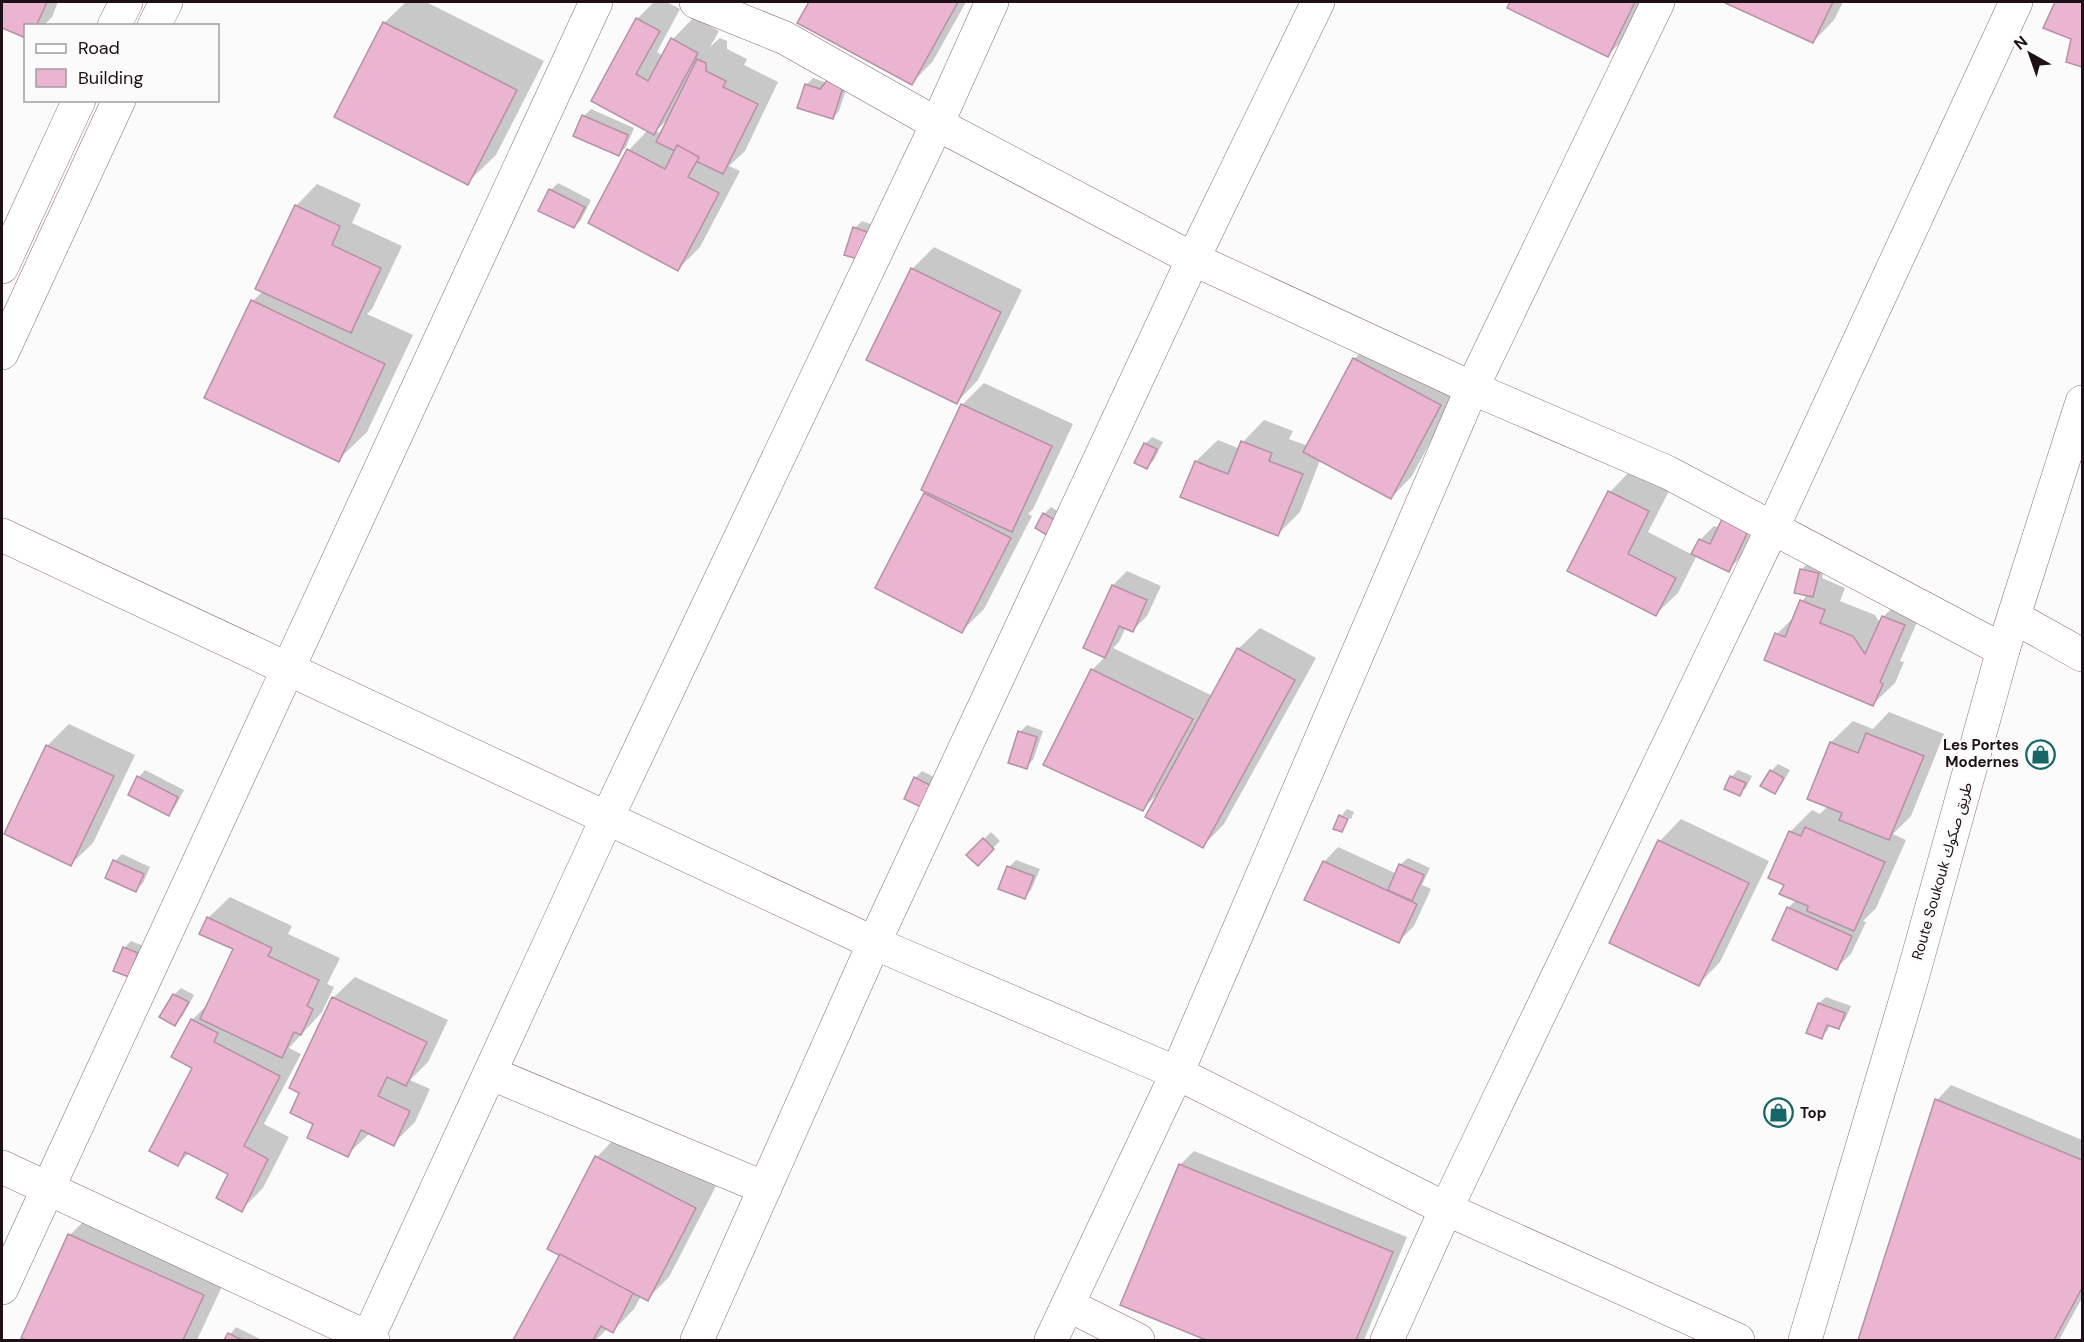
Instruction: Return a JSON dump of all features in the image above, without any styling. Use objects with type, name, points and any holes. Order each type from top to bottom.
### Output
[{"type":"street","points":[[115,24],[126,2]]},
{"type":"street","points":[[155,24],[166,2]]},
{"type":"street","points":[[2,1288],[596,2]]},
{"type":"street","points":[[696,2],[785,38],[937,124],[1194,259],[1472,388],[1667,472],[2003,650]]},
{"type":"street","points":[[2,1167],[369,1340],[607,818],[937,124],[992,2]]},
{"type":"street","points":[[697,1341],[874,943],[1194,259],[1318,2]]},
{"type":"street","points":[[1051,1341],[1177,1073],[1472,388],[1658,2]]},
{"type":"street","points":[[1387,1341],[1446,1209],[1773,527],[2016,2]]},
{"type":"street","points":[[2,267],[78,102]]},
{"type":"street","points":[[2,352],[118,102]]},
{"type":"street","name":"Route Soukouk طريق صكوك","points":[[1805,1341],[1911,982],[2003,650],[2082,402]]},
{"type":"street","points":[[2,535],[874,943],[1177,1073],[1446,1209],[1738,1341]]},
{"type":"street","points":[[2014,616],[2082,655]]},
{"type":"street","points":[[490,1073],[765,1188]]},
{"type":"street","points":[[1068,1305],[1138,1341]]},
{"type":"building","points":[[2,2],[47,2],[37,24],[24,24],[24,37],[2,28]]},
{"type":"building","points":[[809,2],[958,2],[912,85],[797,23]]},
{"type":"building","points":[[1510,2],[1635,2],[1608,57],[1507,8]]},
{"type":"building","points":[[1723,2],[1833,2],[1813,43]]},
{"type":"building","points":[[2055,2],[2082,2],[2082,67],[2066,62],[2071,39],[2043,28]]},
{"type":"building","points":[[636,18],[660,31],[636,74],[648,81],[671,38],[698,53],[654,135],[591,101]]},
{"type":"building","points":[[383,22],[517,90],[468,185],[334,117]]},
{"type":"building","points":[[697,59],[706,63],[706,71],[726,81],[723,87],[758,104],[723,174],[656,142]]},
{"type":"building","points":[[828,79],[844,84],[833,119],[797,108],[805,84],[820,89]]},
{"type":"building","points":[[582,115],[628,135],[619,156],[573,136]]},
{"type":"building","points":[[677,145],[699,157],[688,177],[719,193],[678,271],[588,223],[627,149],[665,169]]},
{"type":"building","points":[[549,189],[585,207],[574,228],[538,211]]},
{"type":"building","points":[[295,205],[340,226],[332,245],[381,268],[351,333],[255,289]]},
{"type":"building","points":[[853,227],[870,233],[861,260],[844,255]]},
{"type":"building","points":[[911,268],[1001,312],[957,404],[866,360]]},
{"type":"building","points":[[251,300],[385,364],[339,462],[204,398]]},
{"type":"building","points":[[1353,358],[1441,405],[1391,499],[1303,452]]},
{"type":"building","points":[[961,404],[1052,446],[1012,532],[921,490]]},
{"type":"building","points":[[1241,441],[1272,453],[1269,461],[1303,474],[1278,536],[1180,497],[1195,461],[1228,474]]},
{"type":"building","points":[[1144,443],[1157,449],[1147,469],[1134,463]]},
{"type":"building","points":[[1608,491],[1649,511],[1628,554],[1676,578],[1656,616],[1567,571]]},
{"type":"building","points":[[924,493],[1011,538],[962,633],[875,588]]},
{"type":"building","points":[[1043,513],[1063,525],[1055,540],[1035,528]]},
{"type":"building","points":[[1722,519],[1748,531],[1729,572],[1691,554],[1699,539],[1710,544]]},
{"type":"building","points":[[1800,569],[1819,573],[1813,597],[1794,593]]},
{"type":"building","points":[[1112,585],[1147,600],[1133,632],[1119,626],[1105,658],[1083,648]]},
{"type":"building","points":[[1800,600],[1825,610],[1820,623],[1853,636],[1865,654],[1882,616],[1905,625],[1880,682],[1883,684],[1873,706],[1764,660],[1775,633],[1785,637]]},
{"type":"building","points":[[1237,648],[1295,680],[1203,848],[1145,817]]},
{"type":"building","points":[[1091,669],[1193,719],[1143,811],[1043,765]]},
{"type":"building","points":[[1018,731],[1037,737],[1027,769],[1008,763]]},
{"type":"building","points":[[1866,733],[1924,756],[1889,840],[1839,820],[1842,813],[1807,799],[1830,742],[1858,753]]},
{"type":"building","points":[[46,745],[114,776],[71,866],[4,834]]},
{"type":"building","points":[[1770,770],[1784,778],[1775,794],[1760,786]]},
{"type":"building","points":[[137,776],[178,797],[169,816],[128,795]]},
{"type":"building","points":[[1730,776],[1746,783],[1740,796],[1724,789]]},
{"type":"building","points":[[914,777],[932,786],[921,807],[904,799]]},
{"type":"building","points":[[1339,815],[1348,819],[1342,832],[1333,829]]},
{"type":"building","points":[[1805,827],[1885,862],[1854,931],[1807,911],[1808,906],[1779,894],[1784,885],[1768,878],[1789,831],[1801,836]]},
{"type":"building","points":[[983,838],[994,849],[978,866],[966,855]]},
{"type":"building","points":[[1658,840],[1749,883],[1699,986],[1609,943]]},
{"type":"building","points":[[113,860],[144,874],[136,892],[105,878]]},
{"type":"building","points":[[1323,861],[1417,904],[1399,943],[1304,900]]},
{"type":"building","points":[[1399,864],[1424,875],[1412,901],[1388,890]]},
{"type":"building","points":[[1007,866],[1034,876],[1025,899],[998,889]]},
{"type":"building","points":[[1787,907],[1852,936],[1837,970],[1772,940]]},
{"type":"building","points":[[207,917],[272,948],[268,956],[319,980],[307,1006],[313,1009],[301,1035],[294,1032],[282,1058],[200,1019],[233,949],[199,934]]},
{"type":"building","points":[[123,947],[138,953],[129,977],[113,971]]},
{"type":"building","points":[[173,994],[189,1002],[175,1026],[159,1017]]},
{"type":"building","points":[[332,997],[427,1042],[406,1086],[387,1077],[378,1096],[410,1111],[394,1146],[361,1130],[348,1157],[307,1138],[313,1124],[290,1113],[299,1093],[289,1088]]},
{"type":"building","points":[[1818,1003],[1845,1013],[1839,1029],[1827,1025],[1822,1039],[1806,1033]]},
{"type":"building","points":[[191,1019],[218,1033],[214,1042],[280,1076],[244,1146],[268,1159],[242,1212],[216,1198],[228,1174],[185,1152],[178,1166],[149,1151],[192,1068],[171,1057]]},
{"type":"building","points":[[1935,1099],[2082,1160],[2082,1288],[2054,1340],[1858,1340]]},
{"type":"building","points":[[595,1156],[696,1208],[648,1301],[547,1249]]},
{"type":"building","points":[[1179,1164],[1393,1252],[1356,1340],[1206,1340],[1120,1305]]},
{"type":"building","points":[[68,1234],[204,1295],[183,1340],[27,1340],[21,1338]]},
{"type":"building","points":[[560,1254],[633,1293],[613,1333],[601,1326],[593,1340],[513,1340]]},
{"type":"building","points":[[228,1333],[242,1340],[224,1340]]},
{"type":"place","name":"Les Portes Modernes","points":[[2040,754]]},
{"type":"place","name":"Top","points":[[1779,1113]]}]
